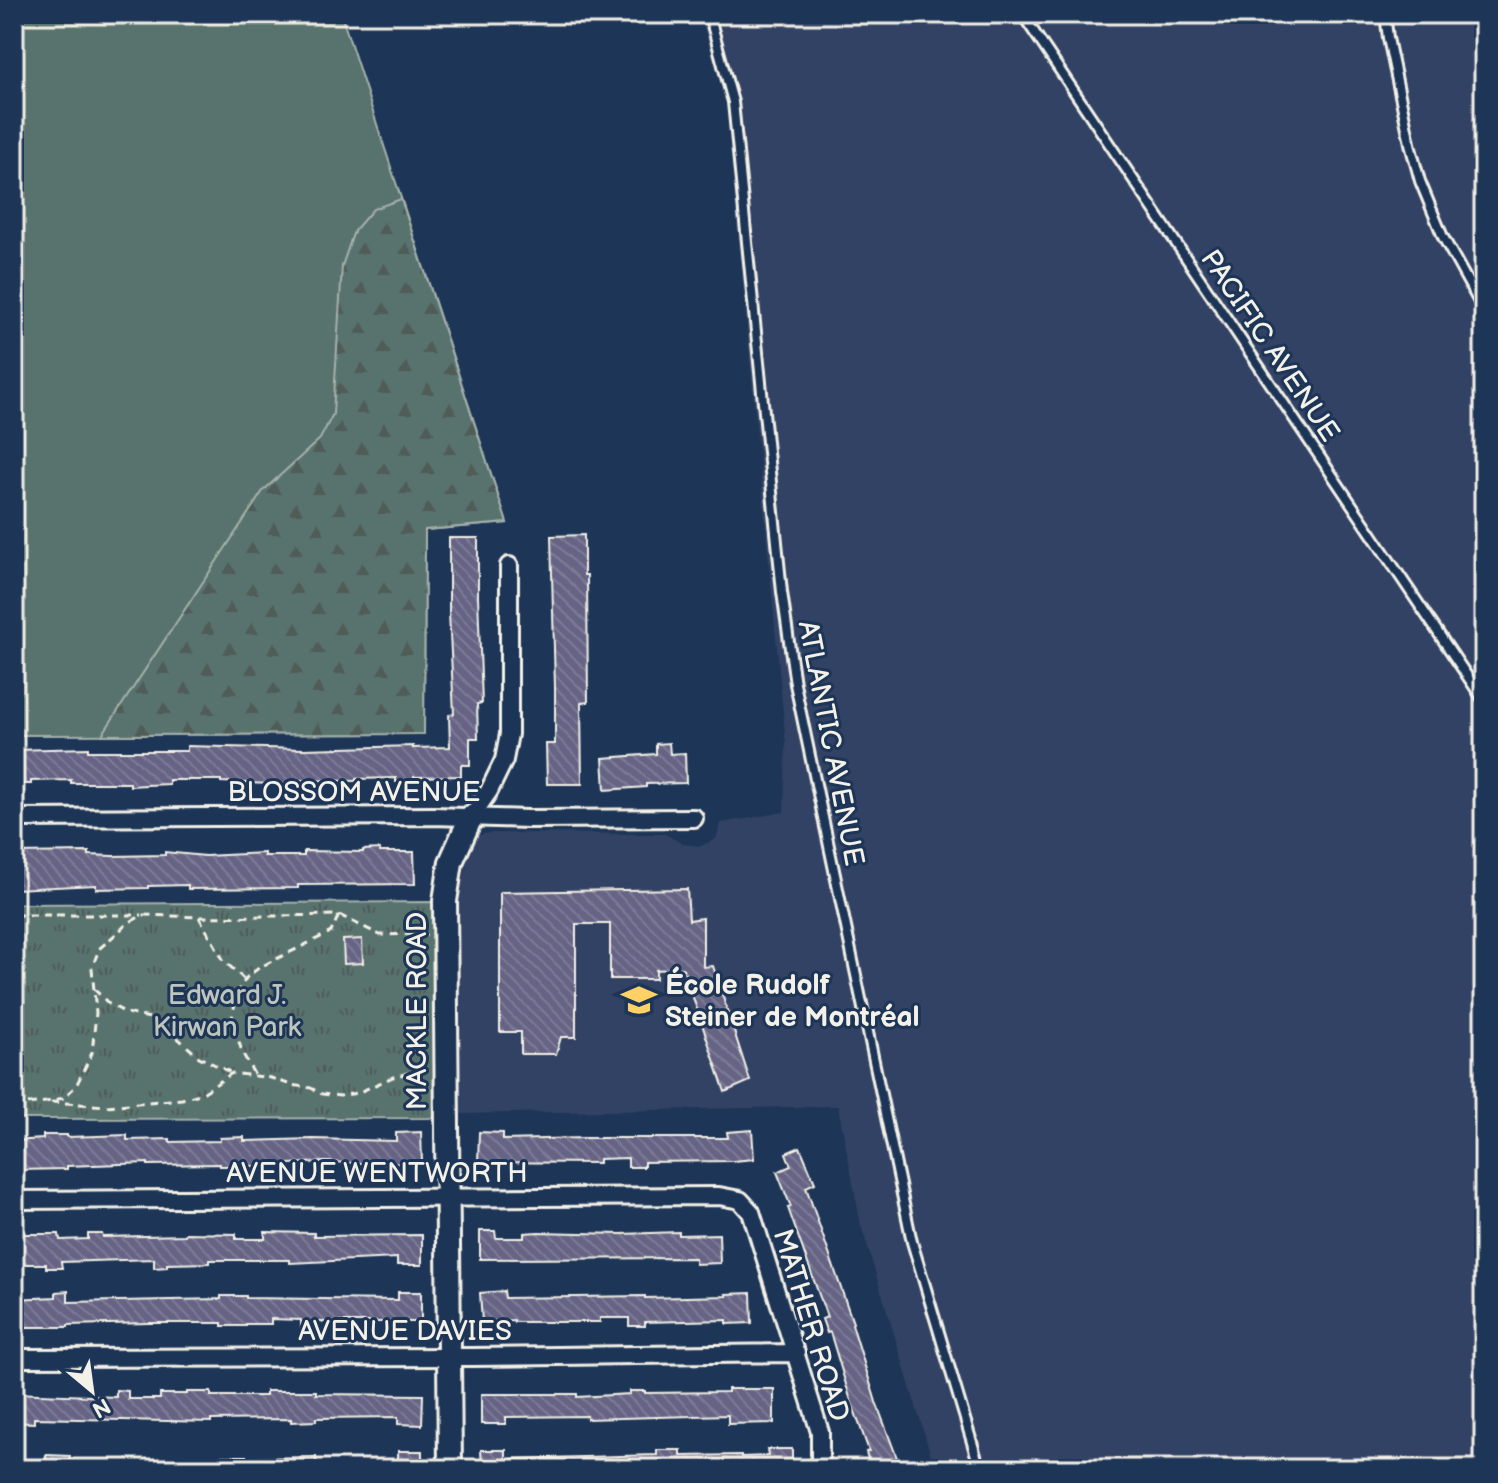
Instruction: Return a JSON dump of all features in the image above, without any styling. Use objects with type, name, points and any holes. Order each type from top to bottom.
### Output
[{"type":"street","name":"MACKLE ROAD","points":[[450,1469],[445,901],[451,862],[471,817],[489,791],[504,760],[509,734],[509,566]]},
{"type":"street","name":"BLOSSOM AVENUE","points":[[14,818],[694,818]]},
{"type":"street","name":"AVENUE WENTWORTH","points":[[14,1200],[719,1196],[740,1200]]},
{"type":"street","name":"MATHER ROAD","points":[[740,1200],[751,1212],[820,1432],[820,1469]]},
{"type":"street","name":"AVENUE DAVIES","points":[[14,1358],[796,1353]]},
{"type":"lane","name":"ATLANTIC AVENUE","points":[[709,14],[733,102],[782,592],[795,684],[912,1242],[980,1469]]},
{"type":"lane","name":"PACIFIC AVENUE","points":[[1022,14],[1484,701]]},
{"type":"lane","points":[[1385,14],[1420,181],[1443,237],[1484,311]]},
{"type":"path","points":[[14,915],[339,915],[380,935],[445,934]]},
{"type":"path","points":[[14,1105],[63,1098],[76,1086],[92,1053],[96,1013],[92,968],[99,949],[128,923],[143,915]]},
{"type":"path","points":[[255,1076],[242,1052],[232,1019],[237,992],[260,967],[331,932],[339,915]]},
{"type":"path","points":[[199,917],[224,961],[245,980]]},
{"type":"path","points":[[94,989],[109,1004],[126,1013],[162,1024],[199,1057],[232,1073],[271,1078],[311,1088],[322,1094],[340,1096],[357,1093],[393,1077],[446,1062]]},
{"type":"path","points":[[46,1102],[106,1106],[182,1099],[203,1093],[232,1073]]},
{"type":"shaded area","points":[[700,14],[1484,14],[1484,1469],[935,1469],[861,1225],[838,1106],[461,1114],[459,894],[473,841],[489,833],[665,834],[683,844],[701,846],[716,839],[721,823],[784,812],[786,744],[726,104]]},
{"type":"green space","points":[[14,14],[341,14],[507,523],[425,530],[424,734],[14,735]]},
{"type":"green space","points":[[401,199],[507,523],[425,530],[424,734],[102,735],[263,491],[320,439],[333,414],[342,266],[354,231],[373,209]]},
{"type":"green space","name":"Edward J. Kirwan Park","points":[[436,902],[439,1118],[14,1119],[14,904]]},
{"type":"building","points":[[584,535],[588,702],[581,703],[582,784],[547,784],[546,744],[555,744],[551,536]]},
{"type":"building","points":[[449,538],[478,538],[482,703],[477,704],[478,738],[470,738],[470,765],[461,765],[461,776],[414,777],[414,781],[396,782],[396,778],[297,780],[297,785],[221,780],[169,780],[169,784],[130,786],[130,783],[71,783],[71,780],[14,784],[14,750],[88,748],[88,751],[187,751],[187,746],[304,749],[450,747],[449,715],[454,714]]},
{"type":"building","points":[[669,743],[670,754],[685,753],[686,783],[646,784],[646,787],[605,790],[603,758],[656,754],[656,744]]},
{"type":"building","points":[[380,849],[380,852],[414,852],[415,884],[188,889],[188,885],[96,889],[96,885],[14,889],[14,853],[89,852],[89,855],[112,856],[165,855],[165,852],[205,856],[264,853],[264,856],[304,856],[304,851],[363,852]]},
{"type":"building","points":[[687,889],[689,920],[703,918],[703,967],[713,966],[750,1081],[725,1092],[683,968],[656,970],[656,979],[610,979],[610,924],[576,924],[576,1037],[561,1037],[556,1054],[521,1054],[521,1032],[500,1032],[500,892]]},
{"type":"building","points":[[362,939],[363,963],[344,964],[343,940]]},
{"type":"building","points":[[752,1130],[754,1159],[644,1162],[644,1167],[628,1167],[628,1158],[599,1159],[599,1163],[478,1162],[479,1132],[503,1133],[503,1140],[728,1138],[727,1132]]},
{"type":"building","points":[[421,1132],[422,1162],[256,1166],[148,1163],[17,1170],[17,1162],[14,1162],[14,1141],[43,1139],[43,1135],[127,1135],[127,1140],[170,1139],[170,1142],[244,1137],[244,1141],[396,1141],[396,1133]]},
{"type":"building","points":[[800,1147],[815,1183],[806,1187],[897,1458],[870,1466],[866,1452],[869,1451],[830,1332],[827,1333],[822,1319],[827,1317],[777,1172],[791,1166],[786,1153]]},
{"type":"building","points":[[480,1231],[495,1231],[496,1238],[524,1238],[524,1233],[538,1232],[719,1234],[720,1263],[695,1264],[695,1258],[480,1259]]},
{"type":"building","points":[[265,1232],[314,1233],[314,1236],[422,1235],[422,1265],[397,1265],[397,1258],[290,1263],[290,1260],[210,1260],[210,1263],[167,1264],[167,1267],[154,1268],[154,1259],[61,1262],[62,1268],[46,1268],[46,1264],[14,1264],[14,1234],[59,1234],[60,1240],[88,1239],[88,1234],[102,1234],[103,1237],[186,1233],[236,1234],[236,1239],[265,1239]]},
{"type":"building","points":[[68,1291],[68,1302],[221,1299],[221,1296],[398,1300],[398,1292],[421,1292],[421,1322],[315,1322],[315,1328],[301,1328],[301,1320],[271,1319],[271,1324],[246,1326],[149,1323],[19,1327],[19,1321],[14,1321],[14,1299],[56,1297],[56,1292]]},
{"type":"building","points":[[504,1291],[505,1298],[645,1298],[751,1293],[752,1323],[727,1324],[727,1320],[645,1322],[645,1326],[629,1326],[629,1318],[600,1318],[600,1322],[482,1322],[480,1293]]},
{"type":"building","points":[[728,1389],[774,1389],[774,1423],[728,1424],[728,1415],[587,1419],[587,1416],[506,1417],[506,1424],[481,1424],[481,1394],[577,1394],[577,1397],[630,1394],[630,1391],[728,1392]]},
{"type":"building","points":[[116,1390],[128,1391],[128,1399],[160,1399],[160,1394],[187,1392],[211,1392],[211,1396],[266,1396],[266,1391],[423,1395],[422,1425],[398,1424],[398,1417],[316,1418],[316,1421],[291,1422],[291,1419],[211,1422],[34,1418],[34,1423],[14,1422],[14,1393],[116,1397]]},
{"type":"building","points":[[767,1449],[792,1449],[792,1469],[512,1469],[512,1459],[657,1455],[657,1450],[681,1450],[681,1456],[768,1456]]},
{"type":"building","points":[[481,1450],[506,1450],[506,1469],[482,1469]]},
{"type":"building","points":[[398,1451],[422,1451],[422,1469],[398,1469]]},
{"type":"building","points":[[46,1455],[70,1456],[70,1469],[46,1469]]},
{"type":"building","points":[[222,1456],[246,1456],[246,1469],[222,1469]]},
{"type":"building","points":[[316,1457],[317,1469],[257,1469],[257,1458]]},
{"type":"place","name":"École Rudolf Steiner de Montréal","points":[[639,1000]]}]
